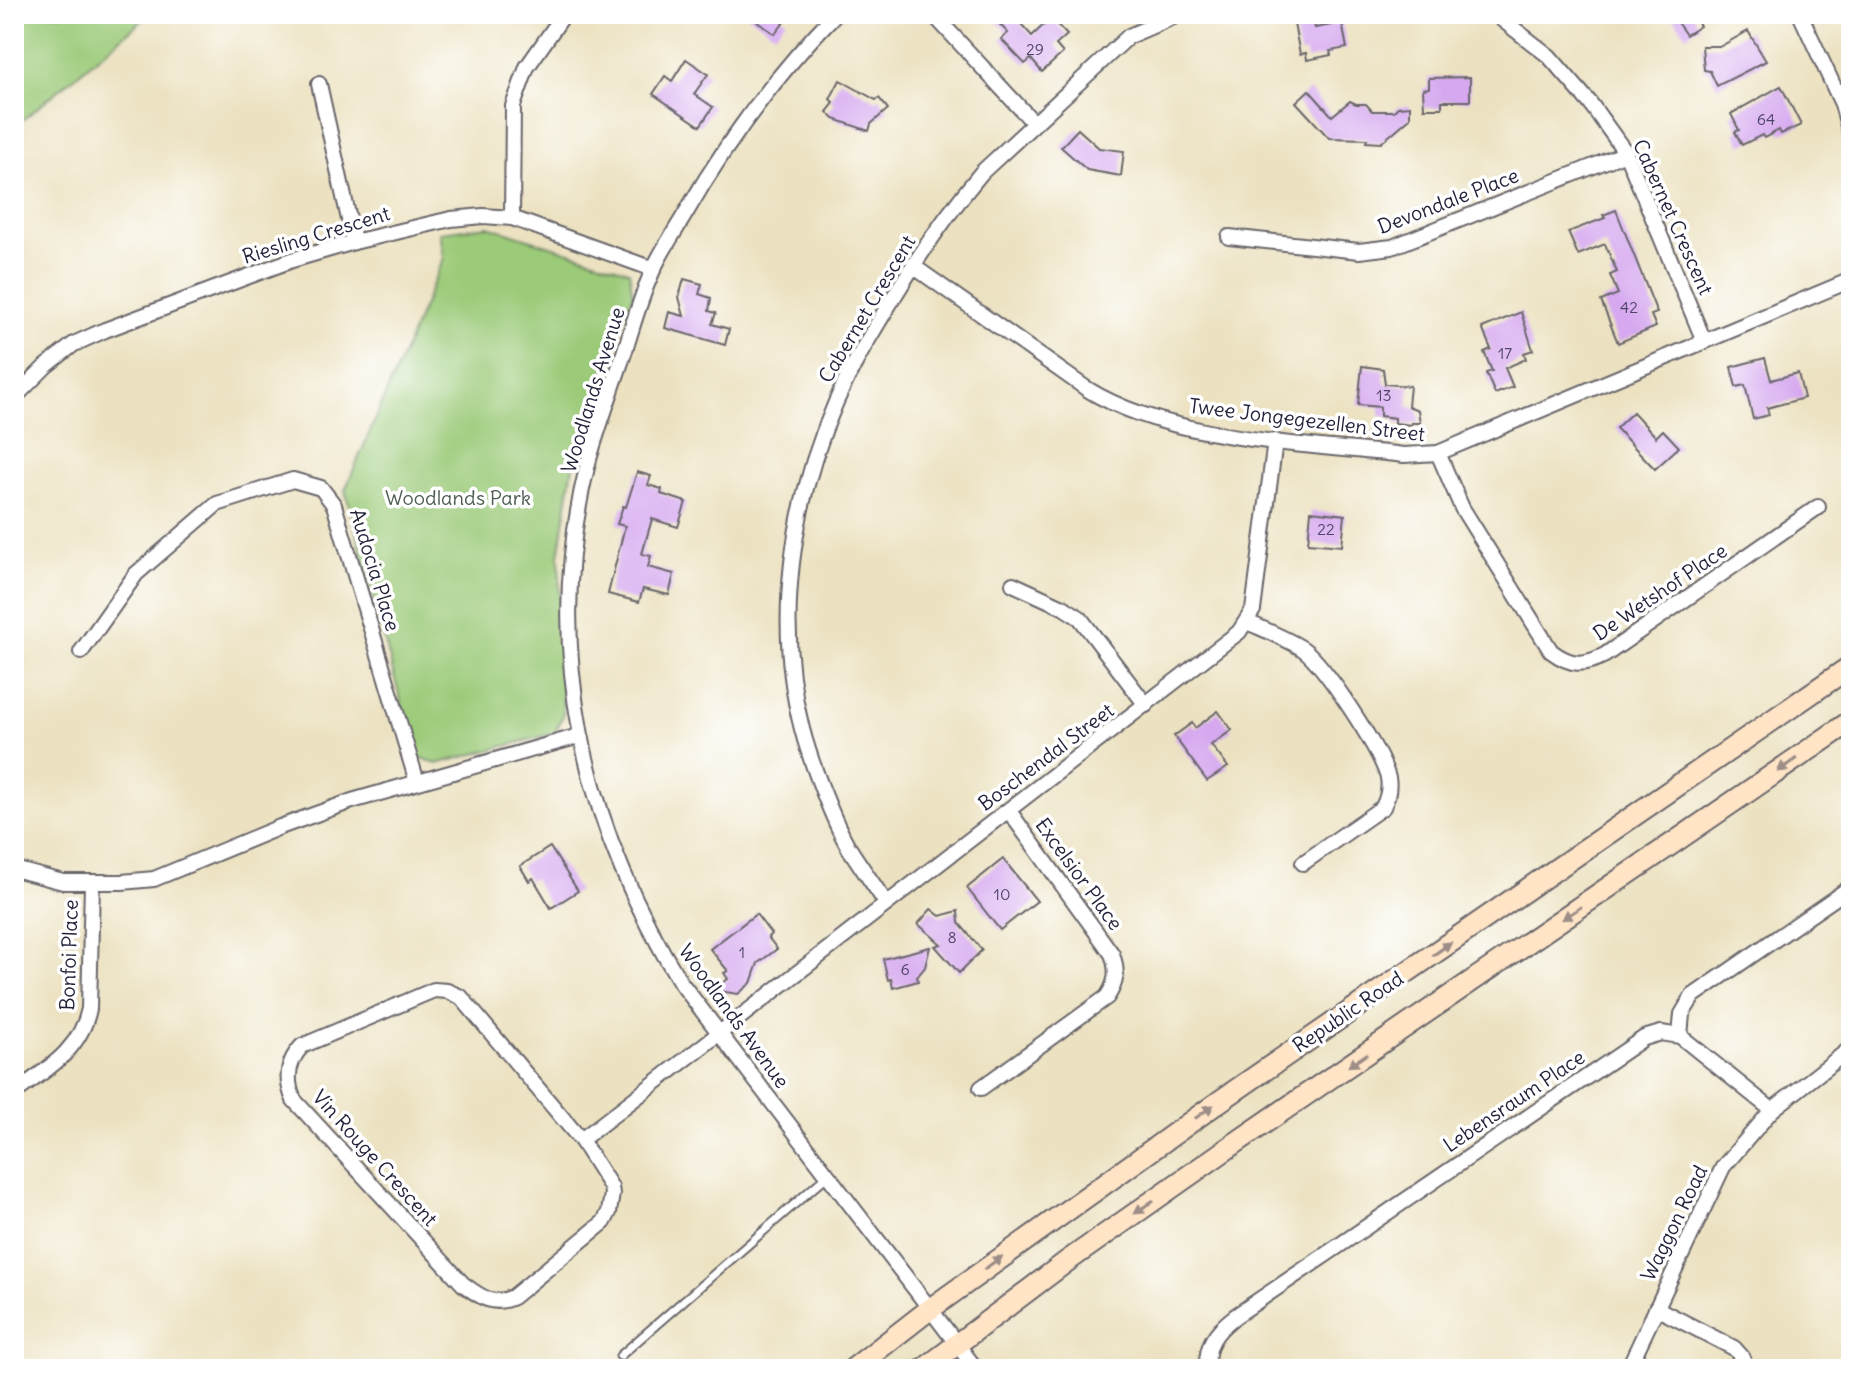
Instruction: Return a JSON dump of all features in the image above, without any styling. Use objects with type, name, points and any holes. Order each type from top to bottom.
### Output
[{"type":"main road","name":"Republic Road","points":[[853,1369],[930,1309],[1232,1092],[1851,666]]},
{"type":"main road","points":[[924,1369],[1208,1162],[1851,721]]},
{"type":"street","points":[[512,218],[513,106],[527,67],[561,19],[544,14]]},
{"type":"street","name":"Woodlands Avenue","points":[[835,14],[791,60],[715,161],[653,269],[588,463],[574,539],[571,640],[579,736],[609,840],[639,910],[681,983],[976,1369]]},
{"type":"street","points":[[933,14],[1034,123]]},
{"type":"street","name":"Cabernet Crescent","points":[[886,903],[848,845],[802,730],[790,648],[788,597],[803,503],[835,404],[854,364],[913,266],[968,189],[1129,36],[1180,14]]},
{"type":"street","name":"Cabernet Crescent","points":[[1495,14],[1549,56],[1590,103],[1626,153],[1704,341]]},
{"type":"street","points":[[1800,14],[1847,103],[1851,137]]},
{"type":"street","points":[[319,84],[354,242]]},
{"type":"street","name":"Devondale Place","points":[[1229,237],[1359,251],[1392,247],[1626,153]]},
{"type":"street","name":"Riesling Crescent","points":[[14,398],[74,344],[292,260],[451,219],[483,216],[512,218],[653,269]]},
{"type":"street","name":"Twee Jongegezellen Street","points":[[913,266],[1103,399],[1189,429],[1404,455],[1438,453],[1851,280]]},
{"type":"street","points":[[1275,441],[1259,578],[1253,610],[1247,622],[1301,648],[1319,663],[1381,758],[1388,778],[1389,795],[1383,807],[1303,863]]},
{"type":"street","name":"De Wetshof Place","points":[[1438,453],[1462,508],[1551,651],[1563,660],[1579,664],[1605,655],[1818,507]]},
{"type":"street","name":"Audocia Place","points":[[81,652],[136,574],[206,511],[228,498],[293,480],[312,484],[321,488],[334,505],[417,782]]},
{"type":"street","points":[[1013,584],[1080,618],[1146,705]]},
{"type":"street","name":"Boschendal Street","points":[[719,1032],[1146,705],[1239,632],[1247,622]]},
{"type":"street","points":[[14,869],[63,882],[133,881],[169,875],[352,801],[579,736]]},
{"type":"street","name":"Excelsior Place","points":[[981,1088],[1107,997],[1116,981],[1112,954],[1009,811]]},
{"type":"street","name":"Bonfoi Place","points":[[14,1093],[60,1059],[73,1046],[85,1024],[89,1009],[92,883]]},
{"type":"street","points":[[1772,1110],[1680,1036],[1682,1014],[1693,996],[1851,887]]},
{"type":"street","name":"Vin Rouge Crescent","points":[[447,991],[461,997],[581,1140],[611,1187],[611,1202],[604,1222],[513,1297],[496,1303],[463,1284],[294,1100],[289,1090],[289,1068],[302,1046],[424,992],[447,991]]},
{"type":"street","points":[[581,1140],[719,1032]]},
{"type":"street","name":"Lebensraum Place","points":[[1207,1369],[1208,1351],[1215,1333],[1234,1317],[1633,1044],[1653,1035],[1680,1036]]},
{"type":"street","name":"Waggon Road","points":[[1628,1369],[1723,1167],[1772,1110],[1851,1048]]},
{"type":"street","points":[[1656,1308],[1734,1348],[1747,1369]]},
{"type":"lane","points":[[620,1356],[828,1175]]},
{"type":"green space","points":[[14,14],[150,14],[14,127]]},
{"type":"green space","name":"Woodlands Park","points":[[488,226],[629,271],[633,295],[575,453],[559,556],[563,715],[555,733],[437,764],[415,755],[345,490],[444,258],[440,232]]},
{"type":"building","points":[[746,14],[778,14],[786,20],[775,34]]},
{"type":"building","points":[[990,14],[1012,14],[1032,36],[1051,18],[1067,35],[1056,45],[1063,53],[1042,72],[1031,59],[1025,64],[1001,39],[1008,33]]},
{"type":"building","points":[[1292,14],[1312,14],[1315,28],[1342,23],[1347,48],[1307,60],[1306,53],[1300,54]]},
{"type":"building","points":[[1671,14],[1692,14],[1700,26],[1686,35]]},
{"type":"building","points":[[1748,31],[1766,61],[1717,86],[1710,71],[1704,70],[1702,46],[1721,46]]},
{"type":"building","points":[[686,59],[708,74],[694,94],[713,107],[700,126],[653,94],[665,76],[672,81]]},
{"type":"building","points":[[1470,77],[1470,101],[1442,101],[1442,108],[1424,108],[1423,89],[1429,88],[1429,78]]},
{"type":"building","points":[[840,80],[876,100],[879,98],[888,109],[871,124],[869,131],[834,119],[827,112],[834,103],[830,99]]},
{"type":"building","points":[[1781,86],[1801,125],[1781,134],[1779,130],[1764,138],[1762,135],[1742,145],[1731,114]]},
{"type":"building","points":[[1309,90],[1332,116],[1350,101],[1366,104],[1372,111],[1394,111],[1398,107],[1410,106],[1410,118],[1381,143],[1366,142],[1367,139],[1329,138],[1296,102]]},
{"type":"building","points":[[1078,129],[1099,148],[1124,151],[1121,176],[1087,170],[1061,147]]},
{"type":"building","points":[[1616,210],[1657,313],[1651,315],[1656,327],[1618,343],[1601,301],[1618,294],[1610,275],[1617,272],[1605,244],[1578,255],[1568,232],[1605,218],[1603,215]]},
{"type":"building","points":[[684,279],[702,284],[699,294],[711,298],[709,311],[716,313],[712,324],[729,329],[725,345],[665,328],[669,312],[684,316],[679,297]]},
{"type":"building","points":[[1521,312],[1533,350],[1524,353],[1526,359],[1505,368],[1513,387],[1495,394],[1486,373],[1492,371],[1484,352],[1491,349],[1482,328]]},
{"type":"building","points":[[1765,358],[1771,380],[1798,373],[1804,398],[1767,408],[1769,415],[1753,419],[1745,385],[1736,387],[1731,367]]},
{"type":"building","points":[[1362,366],[1383,369],[1385,384],[1410,386],[1408,406],[1418,410],[1420,423],[1395,423],[1395,418],[1380,416],[1380,407],[1358,405]]},
{"type":"building","points":[[1633,412],[1656,437],[1663,430],[1679,447],[1655,469],[1616,428]]},
{"type":"building","points":[[637,472],[651,476],[648,485],[662,489],[661,494],[686,502],[678,527],[652,519],[642,554],[651,556],[648,567],[674,574],[669,595],[643,589],[639,602],[608,594],[625,526],[617,524]]},
{"type":"building","points":[[1311,511],[1345,515],[1342,546],[1308,543]]},
{"type":"building","points":[[1218,711],[1232,730],[1211,745],[1228,767],[1207,781],[1174,736],[1192,723],[1195,728]]},
{"type":"building","points":[[550,847],[578,891],[551,908],[533,878],[529,881],[520,866]]},
{"type":"building","points":[[1003,859],[1037,901],[1000,930],[967,888]]},
{"type":"building","points":[[931,909],[940,916],[958,911],[959,923],[982,950],[959,973],[935,946],[941,944],[918,924]]},
{"type":"building","points":[[756,914],[771,934],[768,937],[777,949],[758,963],[751,983],[738,994],[712,990],[728,979],[724,973],[728,971],[710,949]]},
{"type":"building","points":[[930,947],[918,981],[893,988],[883,959]]}]
